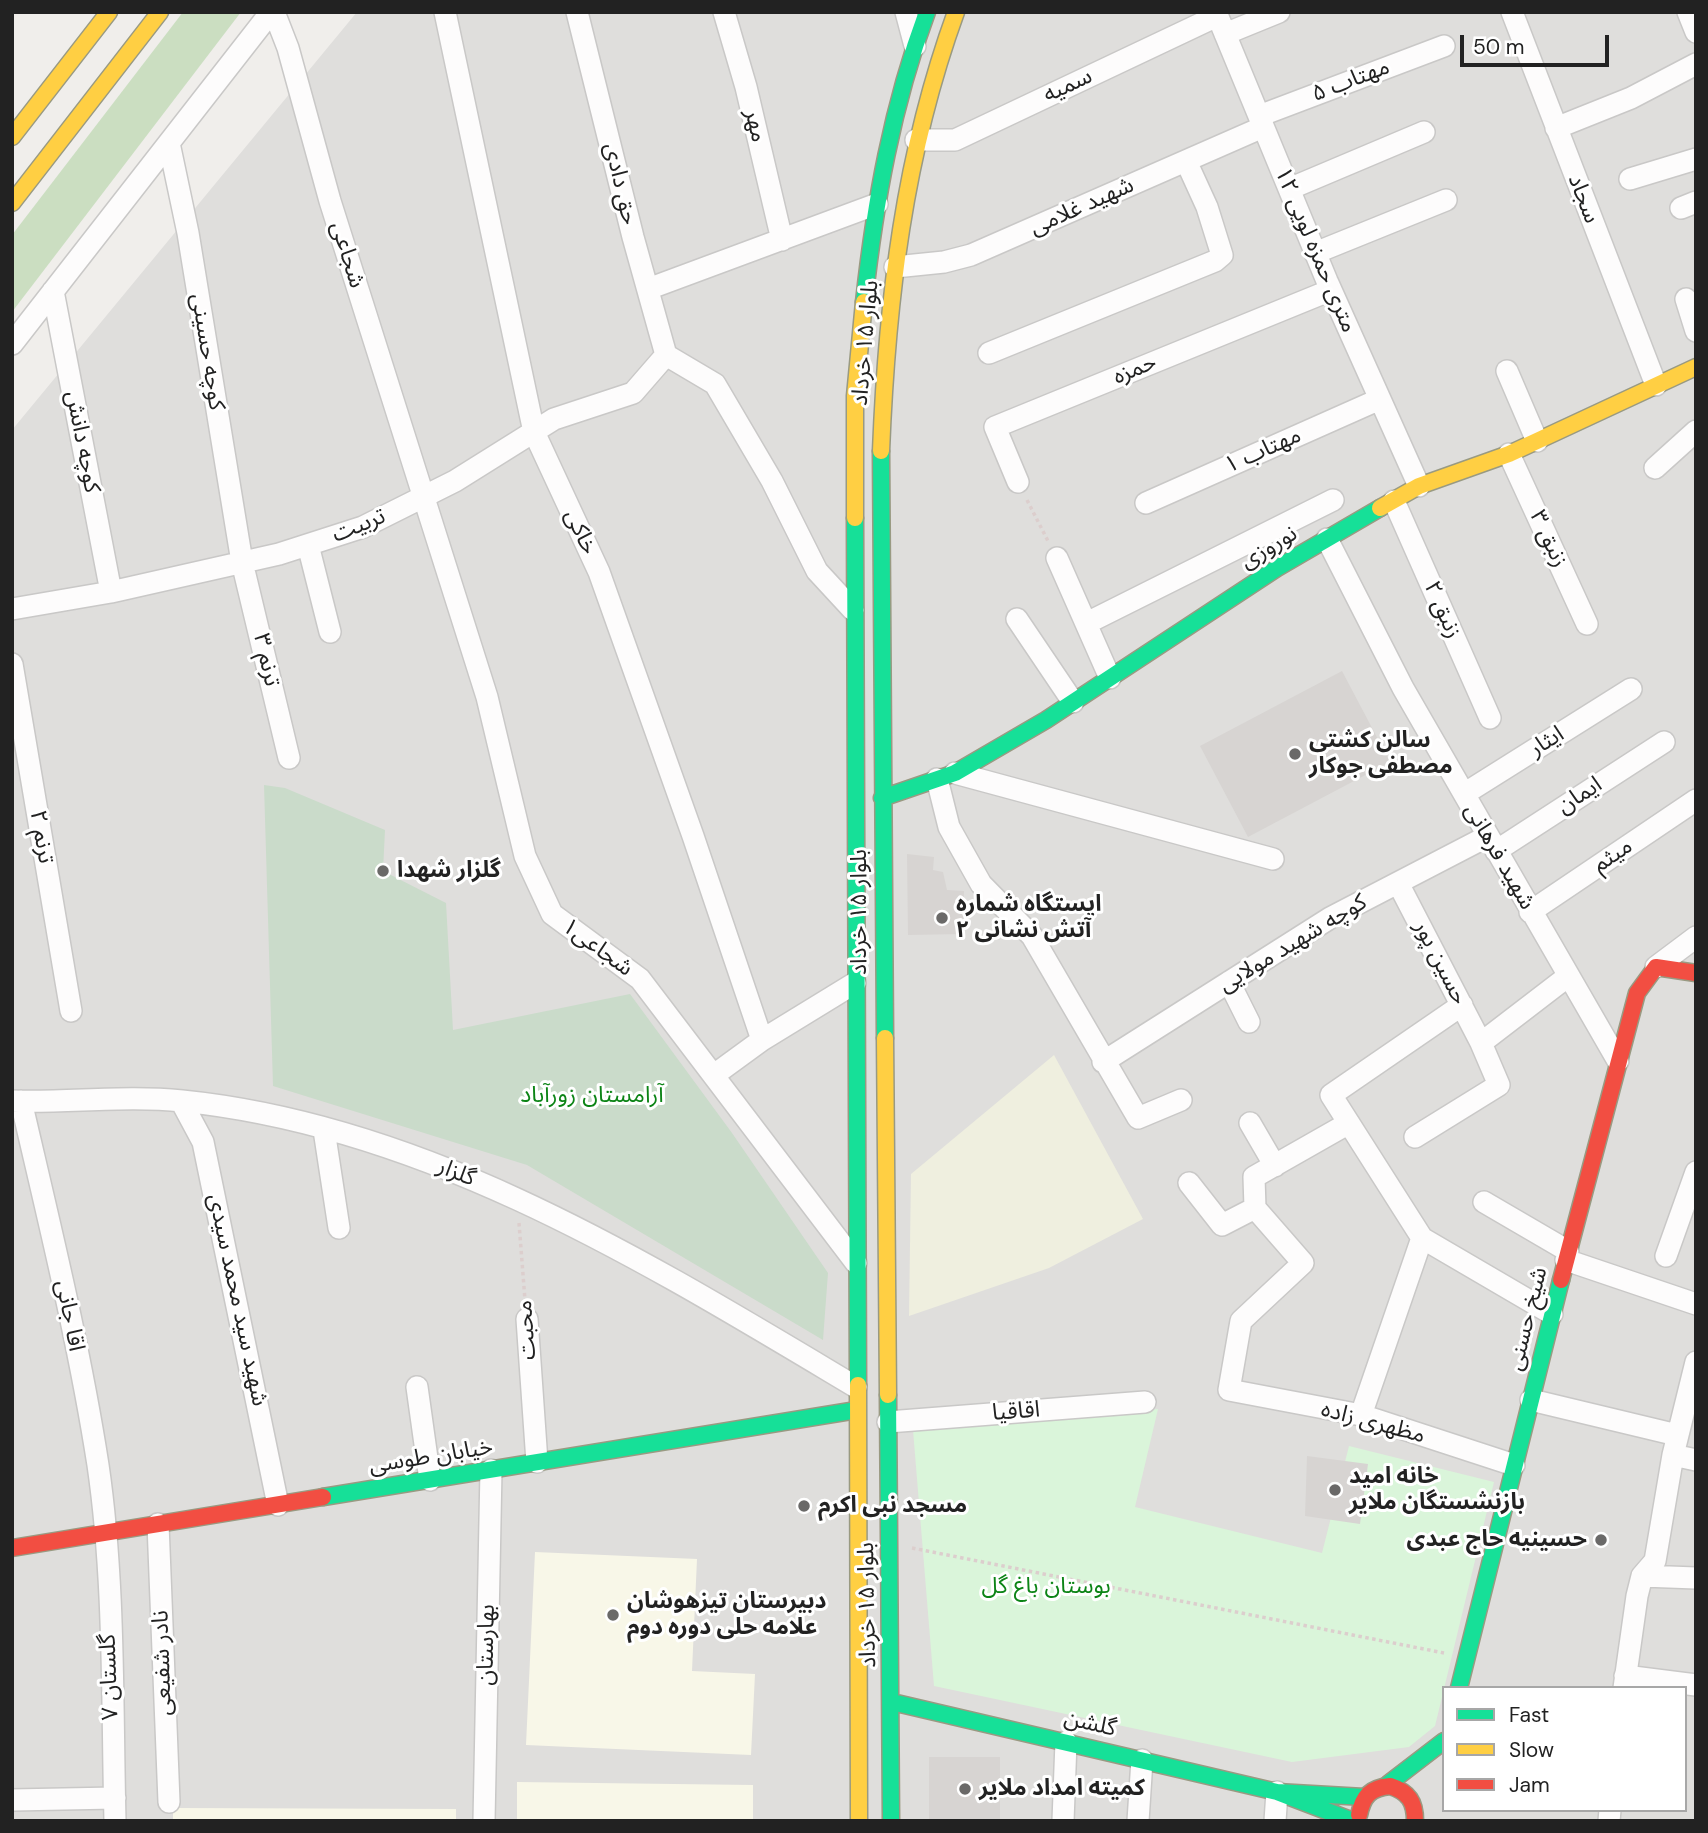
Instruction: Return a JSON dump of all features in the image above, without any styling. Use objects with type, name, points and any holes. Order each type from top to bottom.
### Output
[{"type":"main road","points":[[12,137],[109,12]]},
{"type":"main road","points":[[12,203],[160,12]]},
{"type":"main road","name":"بلوار ۱۵ خرداد","points":[[859,1821],[853,610],[855,396],[877,204],[887,147],[927,12]]},
{"type":"main road","name":"بلوار ۱۵ خرداد","points":[[891,1821],[880,466],[883,389],[903,202],[916,140],[956,12]]},
{"type":"main road","name":"نوروزی","points":[[882,799],[946,776],[1073,702],[1277,568],[1419,486],[1509,454],[1656,385],[1692,376]]},
{"type":"main road","points":[[855,915],[883,914]]},
{"type":"main road","points":[[1656,967],[1696,973]]},
{"type":"main road","name":"شیخ حسنی","points":[[1459,1686],[1618,1060],[1637,993],[1656,967]]},
{"type":"main road","name":"خیابان طوسی","points":[[12,1548],[856,1410]]},
{"type":"main road","name":"گلشن","points":[[892,1702],[1277,1792]]},
{"type":"main road","points":[[1388,1784],[1442,1744]]},
{"type":"main road","points":[[1415,1821],[1418,1787],[1442,1745]]},
{"type":"main road","points":[[1360,1821],[1359,1810],[1364,1797],[1379,1785],[1388,1784],[1406,1791],[1418,1787]]},
{"type":"main road","points":[[1277,1792],[1364,1797]]},
{"type":"main road","points":[[1277,1792],[1353,1821]]},
{"type":"street","points":[[12,344],[272,12]]},
{"type":"street","name":"شجاعی","points":[[272,12],[288,48],[330,201],[422,498]]},
{"type":"street","name":"خاکی","points":[[445,12],[534,432],[599,572],[762,1040]]},
{"type":"street","name":"حق دادی","points":[[577,12],[666,355]]},
{"type":"street","name":"مهر","points":[[724,12],[746,87],[782,240]]},
{"type":"street","points":[[906,12],[915,46]]},
{"type":"street","name":"سمیه","points":[[916,140],[955,140],[1219,21],[1279,12]]},
{"type":"street","name":"سجاد","points":[[1512,12],[1656,385]]},
{"type":"street","points":[[1688,12],[1696,32]]},
{"type":"street","name":"۱۲ متری حمزه لویی","points":[[1219,21],[1315,253],[1419,486]]},
{"type":"street","name":"مهتاب ۵","points":[[1261,122],[1444,46]]},
{"type":"street","points":[[1556,128],[1631,98],[1696,64]]},
{"type":"street","name":"شهید غلامی","points":[[895,267],[944,262],[971,255],[1185,161],[1261,122]]},
{"type":"street","points":[[1289,189],[1424,132]]},
{"type":"street","name":"کوچه حسینی","points":[[169,144],[188,233],[242,562]]},
{"type":"street","points":[[1630,179],[1696,159]]},
{"type":"street","points":[[989,354],[1215,261],[1222,255],[1207,208],[1185,161]]},
{"type":"street","points":[[1315,253],[1446,200]]},
{"type":"street","points":[[648,289],[877,204]]},
{"type":"street","name":"حمزه","points":[[1018,482],[995,426],[1331,290]]},
{"type":"street","name":"کوچه دانش","points":[[52,291],[111,592]]},
{"type":"street","points":[[1686,299],[1696,331]]},
{"type":"street","points":[[666,355],[715,384],[772,481],[817,571],[853,610]]},
{"type":"street","name":"تربیت","points":[[12,609],[111,592],[242,562],[363,527],[455,481],[554,419],[634,393],[666,355]]},
{"type":"street","points":[[1507,371],[1537,441]]},
{"type":"street","name":"مهتاب ۱","points":[[1146,503],[1380,399]]},
{"type":"street","points":[[1655,468],[1696,432]]},
{"type":"street","name":"زنبق ۳","points":[[1509,454],[1587,624]]},
{"type":"street","name":"شجاعی۱","points":[[422,498],[487,697],[525,856],[552,914],[640,979],[856,1263]]},
{"type":"street","points":[[1087,623],[1334,500]]},
{"type":"street","name":"زنبق ۲","points":[[1394,501],[1490,718]]},
{"type":"street","name":"شهید فرهانی","points":[[1327,539],[1403,688],[1567,977],[1618,1060]]},
{"type":"street","points":[[308,545],[330,632]]},
{"type":"street","points":[[1057,558],[1110,678]]},
{"type":"street","name":"ترنم ۳","points":[[242,562],[289,758]]},
{"type":"street","points":[[1017,619],[1073,702]]},
{"type":"street","name":"ترنم ۲","points":[[12,664],[71,1011]]},
{"type":"street","name":"ایثار","points":[[1464,794],[1631,689]]},
{"type":"street","name":"ایمان","points":[[1492,844],[1664,742]]},
{"type":"street","points":[[1181,1100],[1138,1118],[1032,936],[981,884],[949,827],[946,776],[1273,859]]},
{"type":"street","name":"میثم","points":[[1530,912],[1696,800]]},
{"type":"street","name":"کوچه شهید مولایی","points":[[1103,1062],[1330,918],[1398,883],[1492,844]]},
{"type":"street","name":"حسین پور","points":[[1398,883],[1462,1005],[1499,1085],[1415,1137]]},
{"type":"street","points":[[1656,967],[1696,937]]},
{"type":"street","points":[[1481,1043],[1567,977]]},
{"type":"street","points":[[1229,982],[1249,1022]]},
{"type":"street","points":[[714,1075],[762,1040],[855,983]]},
{"type":"street","points":[[1462,1005],[1331,1096],[1422,1238],[1552,1314]]},
{"type":"street","name":"گلزار","points":[[17,1101],[181,1101],[289,1120],[412,1155],[517,1198],[635,1260],[856,1387]]},
{"type":"street","name":"اقا جانی","points":[[17,1101],[66,1296],[97,1465],[105,1533]]},
{"type":"street","name":"شهید سید محمد سیدی","points":[[181,1101],[203,1142],[278,1505]]},
{"type":"street","points":[[1250,1123],[1275,1166]]},
{"type":"street","points":[[1189,1183],[1222,1226],[1255,1208],[1254,1177],[1349,1123]]},
{"type":"street","points":[[324,1130],[339,1227]]},
{"type":"street","points":[[1666,1256],[1694,1180]]},
{"type":"street","points":[[1484,1202],[1567,1256],[1696,1304]]},
{"type":"street","name":"مظهری زاده","points":[[1255,1208],[1303,1263],[1241,1321],[1228,1390],[1361,1415],[1514,1465]]},
{"type":"street","points":[[1361,1415],[1422,1238]]},
{"type":"street","name":"محبت","points":[[527,1319],[537,1462]]},
{"type":"street","points":[[1696,1362],[1691,1400],[1675,1445],[1655,1562],[1642,1576],[1625,1682],[1696,1685]]},
{"type":"street","points":[[417,1387],[430,1480]]},
{"type":"street","points":[[1531,1400],[1675,1445],[1696,1460]]},
{"type":"street","name":"اقاقیا","points":[[888,1422],[1144,1402]]},
{"type":"street","name":"بهارستان","points":[[484,1821],[491,1470]]},
{"type":"street","name":"نادر شفیعی","points":[[158,1524],[169,1802]]},
{"type":"street","name":"گلستان ۷","points":[[105,1533],[115,1821]]},
{"type":"street","points":[[1642,1576],[1696,1578]]},
{"type":"street","points":[[1063,1821],[1066,1742]]},
{"type":"street","points":[[1139,1821],[1142,1760]]},
{"type":"street","points":[[1275,1821],[1277,1792]]},
{"type":"street","points":[[12,1800],[115,1798]]},
{"type":"path","points":[[1018,482],[1057,558]]},
{"type":"path","name":"محبت","points":[[517,1198],[527,1319]]},
{"type":"path","points":[[890,1541],[924,1551],[1466,1657]]},
{"type":"shaded area","points":[[357,12],[1696,12],[1696,1821],[12,1821],[12,430]]},
{"type":"shaded area","name":"دبیرستان تیزهوشان علامه حلی دوره دوم","points":[[535,1552],[697,1559],[692,1671],[755,1674],[751,1755],[526,1745]]},
{"type":"shaded area","points":[[517,1782],[753,1785],[753,1821],[517,1821]]},
{"type":"shaded area","points":[[173,1808],[456,1809],[456,1821],[173,1821]]},
{"type":"green space","points":[[183,12],[241,12],[12,312],[12,235]]},
{"type":"green space","name":"آرامستان زورآباد","points":[[264,785],[285,788],[385,830],[383,871],[446,903],[453,1030],[630,994],[732,1133],[828,1273],[823,1340],[527,1165],[273,1086]]},
{"type":"green space","points":[[1054,1055],[1143,1219],[1049,1268],[909,1316],[911,1174]]},
{"type":"green space","name":"بوستان باغ گل","points":[[1158,1409],[1135,1507],[1322,1553],[1349,1446],[1494,1482],[1445,1686],[1442,1686],[1435,1726],[1409,1747],[1292,1762],[934,1686],[913,1430]]},
{"type":"building","name":"سالن کشتی مصطفی جوکار","points":[[1342,671],[1390,762],[1248,837],[1200,746]]},
{"type":"building","points":[[907,854],[934,857],[933,870],[943,872],[947,890],[964,891],[963,934],[908,935]]},
{"type":"building","name":"خانه امید بازنشستگان ملایر","points":[[1307,1456],[1368,1464],[1360,1524],[1305,1516]]},
{"type":"building","name":"کمیته امداد ملایر","points":[[929,1757],[1000,1757],[1000,1821],[929,1821]]},
{"type":"traffic: fast","points":[[864,302],[887,155],[904,83],[927,12]]},
{"type":"traffic: fast","points":[[881,451],[885,1038]]},
{"type":"traffic: fast","points":[[882,798],[955,773],[1046,720],[1277,568],[1380,508]]},
{"type":"traffic: fast","points":[[855,518],[858,1385]]},
{"type":"traffic: fast","points":[[1460,1686],[1561,1280]]},
{"type":"traffic: fast","points":[[888,1395],[891,1821]]},
{"type":"traffic: fast","points":[[323,1497],[857,1410]]},
{"type":"traffic: fast","points":[[892,1702],[1277,1792]]},
{"type":"traffic: fast","points":[[1388,1784],[1442,1743]]},
{"type":"traffic: fast","points":[[1353,1821],[1277,1792],[1364,1797]]},
{"type":"traffic: slow","points":[[12,137],[109,12]]},
{"type":"traffic: slow","points":[[12,203],[160,12]]},
{"type":"traffic: slow","points":[[881,451],[888,339],[901,229],[923,120],[956,12]]},
{"type":"traffic: slow","points":[[855,518],[855,396],[864,302]]},
{"type":"traffic: slow","points":[[1380,508],[1419,486],[1509,454],[1696,367]]},
{"type":"traffic: slow","points":[[885,1038],[888,1395]]},
{"type":"traffic: slow","points":[[858,1385],[859,1821]]},
{"type":"traffic: jam","points":[[1561,1280],[1637,993],[1656,967],[1696,973]]},
{"type":"traffic: jam","points":[[12,1548],[323,1497]]},
{"type":"traffic: jam","points":[[1359,1815],[1368,1794],[1390,1786],[1402,1791],[1410,1799],[1415,1821]]},
{"type":"place","name":"سالن کشتی مصطفی جوکار","points":[[1295,754]]},
{"type":"place","name":"گلزار شهدا","points":[[383,871]]},
{"type":"place","name":"ایستگاه شماره ۲ آتش نشانی","points":[[942,918]]},
{"type":"place","name":"خانه امید بازنشستگان ملایر","points":[[1335,1490]]},
{"type":"place","name":"مسجد نبی اکرم","points":[[804,1506]]},
{"type":"place","name":"حسینیه حاج عبدی","points":[[1601,1540]]},
{"type":"place","name":"دبیرستان تیزهوشان علامه حلی دوره دوم","points":[[613,1615]]},
{"type":"place","name":"کمیته امداد ملایر","points":[[965,1789]]}]
